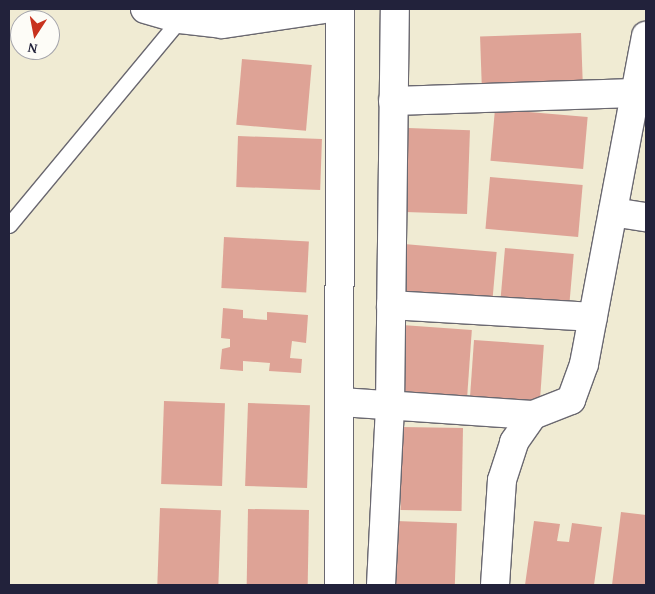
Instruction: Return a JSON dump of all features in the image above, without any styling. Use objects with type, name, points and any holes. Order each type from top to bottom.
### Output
[{"type":"street","points":[[145,9],[180,19],[222,24],[289,11],[323,9]]},
{"type":"street","points":[[339,585],[340,9]]},
{"type":"street","points":[[381,585],[390,406],[394,9]]},
{"type":"street","points":[[340,402],[533,415],[571,400],[584,364],[613,212],[636,139],[635,93],[646,36]]},
{"type":"street","points":[[393,101],[635,93]]},
{"type":"street","points":[[613,212],[646,217]]},
{"type":"street","points":[[391,305],[592,318]]},
{"type":"street","points":[[495,585],[502,480],[514,442],[533,415]]},
{"type":"lane","points":[[9,225],[180,19]]},
{"type":"building","points":[[581,33],[583,85],[482,88],[480,37]]},
{"type":"building","points":[[242,59],[312,65],[306,131],[236,125]]},
{"type":"building","points":[[495,109],[588,117],[583,169],[490,161]]},
{"type":"building","points":[[408,128],[470,130],[467,214],[405,212]]},
{"type":"building","points":[[238,136],[322,139],[320,190],[236,187]]},
{"type":"building","points":[[490,177],[583,185],[578,237],[485,229]]},
{"type":"building","points":[[224,237],[309,241],[306,292],[221,288]]},
{"type":"building","points":[[404,244],[497,252],[492,304],[399,296]]},
{"type":"building","points":[[505,248],[574,254],[569,307],[500,301]]},
{"type":"building","points":[[223,308],[243,310],[243,318],[267,320],[267,312],[308,315],[306,343],[292,341],[290,358],[302,359],[301,373],[269,371],[270,363],[243,361],[243,371],[220,369],[222,349],[230,347],[230,339],[221,338]]},
{"type":"building","points":[[402,325],[472,330],[467,396],[397,391]]},
{"type":"building","points":[[474,340],[544,345],[539,411],[469,406]]},
{"type":"building","points":[[164,401],[225,403],[222,486],[161,484]]},
{"type":"building","points":[[248,403],[310,405],[307,488],[245,486]]},
{"type":"building","points":[[402,427],[463,428],[462,511],[401,510]]},
{"type":"building","points":[[160,508],[221,510],[218,585],[157,585]]},
{"type":"building","points":[[248,509],[309,510],[308,585],[247,585]]},
{"type":"building","points":[[621,512],[646,515],[646,585],[612,585]]},
{"type":"building","points":[[396,521],[457,523],[455,585],[394,585]]},
{"type":"building","points":[[534,521],[560,524],[557,541],[569,542],[572,523],[602,527],[594,585],[525,585]]}]
